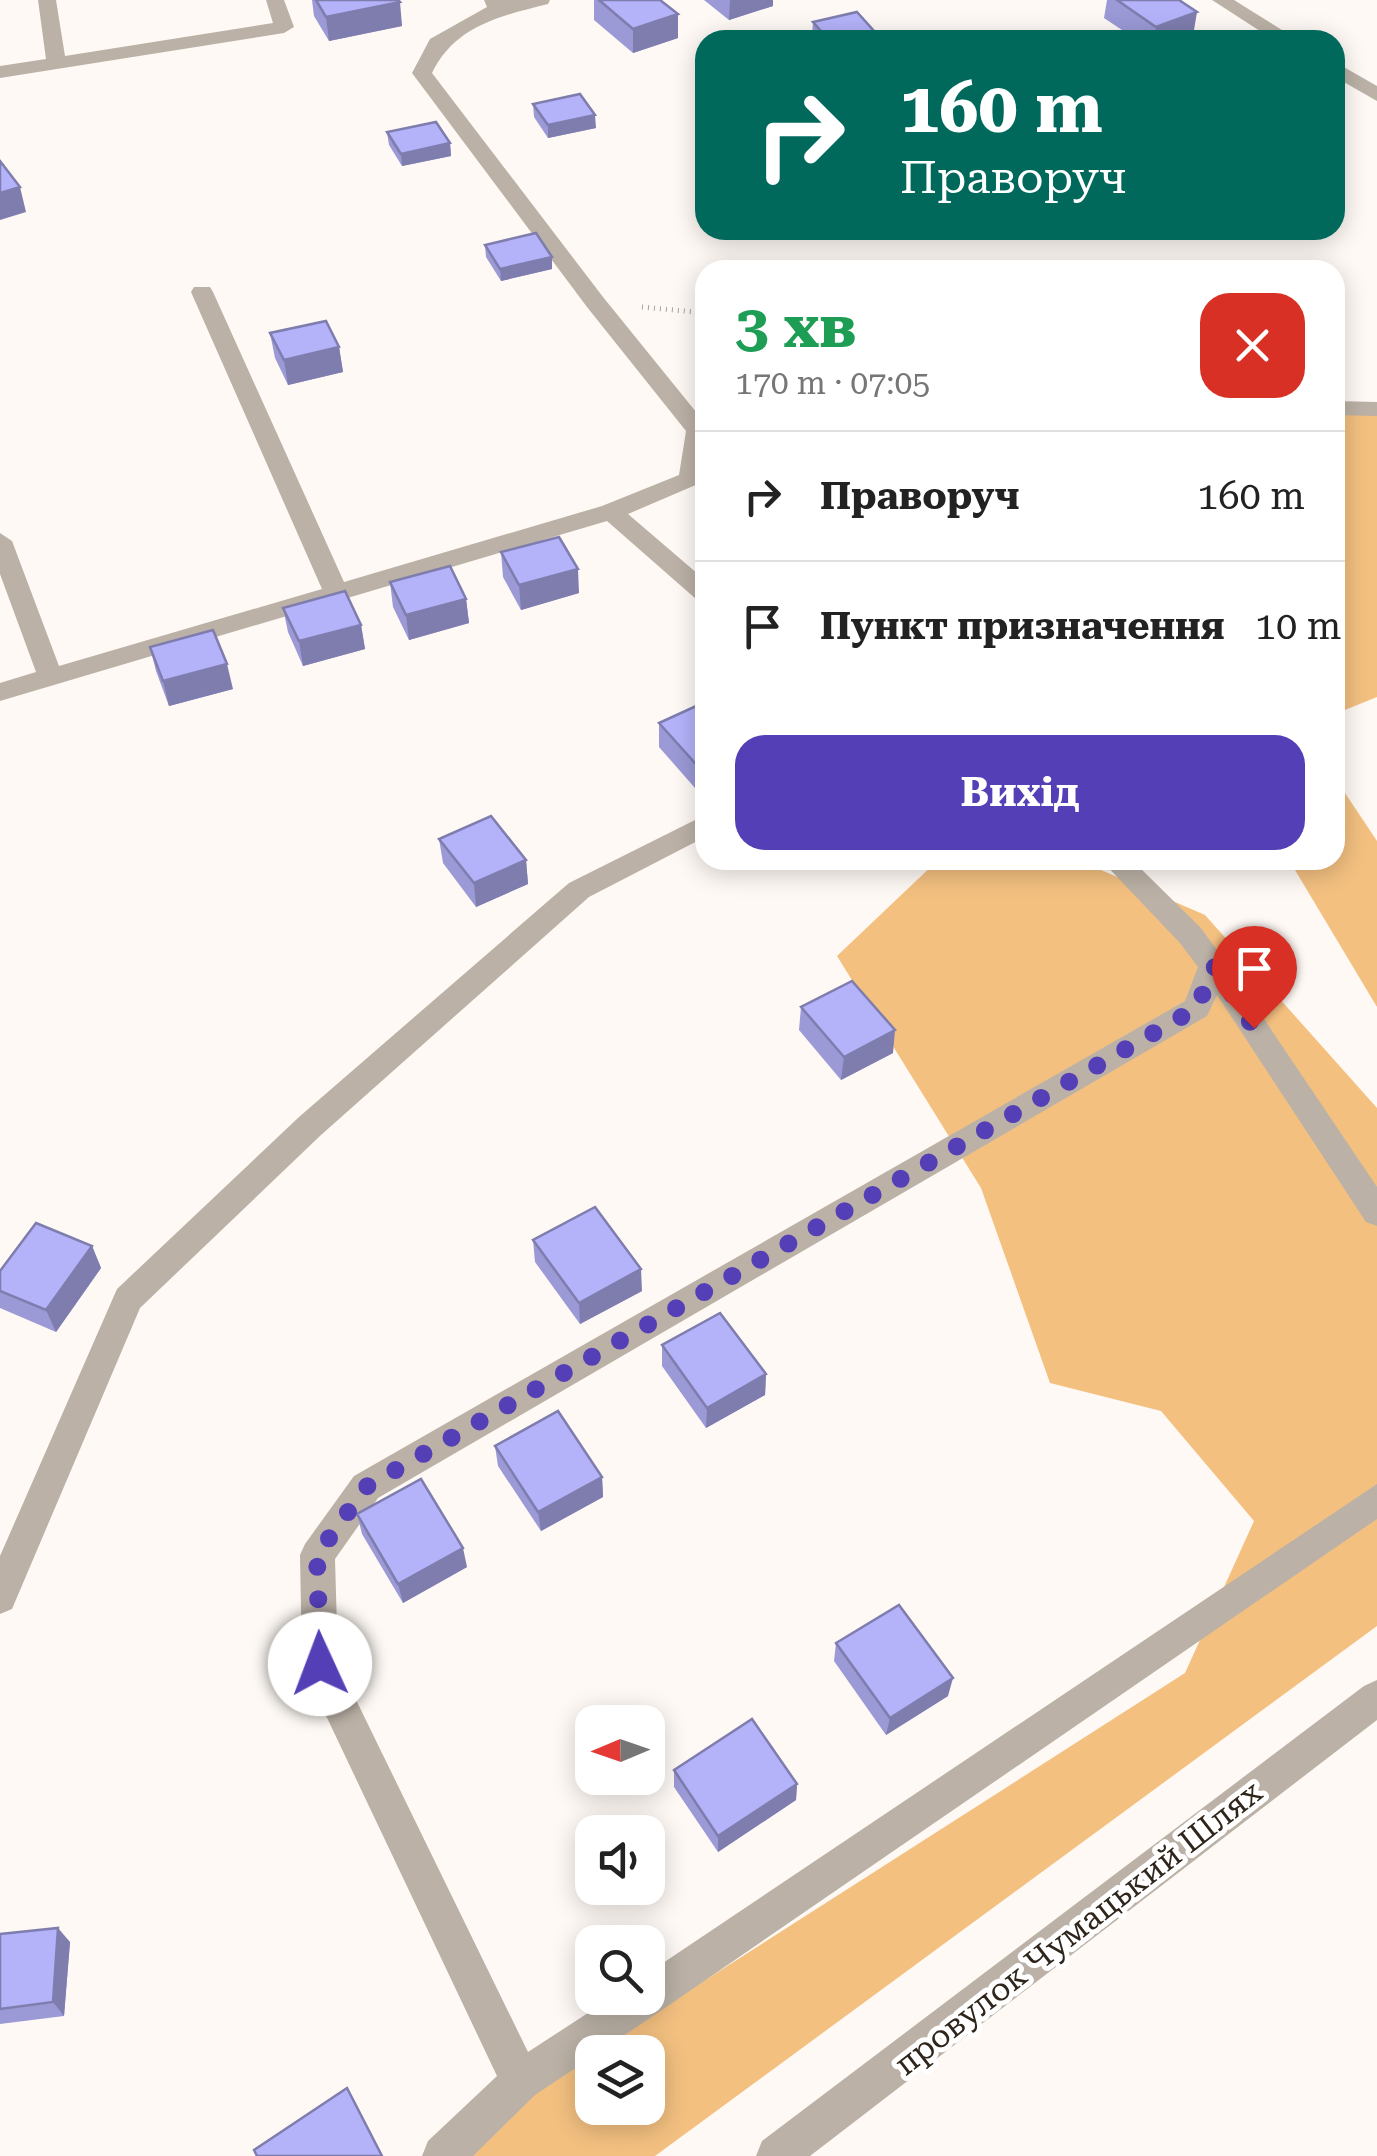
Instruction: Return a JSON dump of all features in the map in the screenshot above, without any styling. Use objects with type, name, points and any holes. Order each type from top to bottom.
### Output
[{"type":"street","points":[[47,0],[57,64]]},
{"type":"street","points":[[0,72],[284,26],[275,0]]},
{"type":"street","points":[[541,0],[495,4],[437,44],[422,73],[594,302],[695,426]]},
{"type":"street","points":[[1221,0],[1271,30]]},
{"type":"street","points":[[1345,74],[1377,95]]},
{"type":"street","points":[[202,292],[337,594]]},
{"type":"street","points":[[1345,408],[1377,409]]},
{"type":"street","points":[[0,692],[611,512],[690,479],[695,448]]},
{"type":"street","points":[[611,512],[695,584]]},
{"type":"street","points":[[0,541],[51,678]]},
{"type":"street","points":[[0,1597],[128,1299],[310,1126],[579,890],[695,831]]},
{"type":"street","points":[[1125,870],[1190,935],[1214,966],[1377,1213]]},
{"type":"street","points":[[521,2082],[320,1664],[317,1555],[366,1487],[1197,1008],[1214,966]]},
{"type":"street","points":[[665,1983],[1377,1500]]},
{"type":"street","name":"провулок Чумацький Шлях","points":[[777,2156],[818,2144],[1377,1698]]},
{"type":"street","points":[[443,2156],[521,2082],[618,2015]]},
{"type":"shaded area","points":[[1345,405],[1377,415],[1377,697],[1345,710]]},
{"type":"shaded area","points":[[1345,793],[1377,841],[1377,1007],[1295,870],[1345,870]]},
{"type":"shaded area","points":[[927,870],[1101,870],[1205,915],[1377,1108],[1377,1626],[655,2156],[433,2156],[575,2064],[575,2125],[665,2125],[665,2035],[620,2035],[651,2015],[665,2015],[665,2006],[1185,1673],[1254,1521],[1161,1411],[1050,1383],[981,1188],[837,956]]},
{"type":"building","points":[[316,0],[398,0],[400,2],[326,17]]},
{"type":"building","points":[[599,0],[660,0],[678,14],[633,29]]},
{"type":"building","points":[[1117,0],[1179,0],[1197,12],[1156,27]]},
{"type":"building","points":[[857,12],[873,30],[820,30],[813,22]]},
{"type":"building","points":[[580,94],[595,115],[548,125],[533,104]]},
{"type":"building","points":[[436,122],[450,143],[401,154],[387,132]]},
{"type":"building","points":[[0,161],[20,187],[0,193]]},
{"type":"building","points":[[536,233],[552,257],[500,269],[485,245]]},
{"type":"building","points":[[326,321],[339,347],[284,360],[270,333]]},
{"type":"building","points":[[559,537],[578,569],[519,585],[501,552]]},
{"type":"building","points":[[450,566],[466,599],[406,615],[390,582]]},
{"type":"building","points":[[345,591],[361,625],[299,641],[283,608]]},
{"type":"building","points":[[213,630],[227,664],[163,681],[150,647]]},
{"type":"building","points":[[695,707],[695,763],[659,723]]},
{"type":"building","points":[[491,816],[526,860],[474,883],[439,839]]},
{"type":"building","points":[[852,981],[895,1030],[844,1057],[801,1007]]},
{"type":"building","points":[[595,1207],[641,1269],[579,1303],[533,1240]]},
{"type":"building","points":[[36,1223],[92,1246],[46,1310],[0,1291],[0,1271]]},
{"type":"building","points":[[720,1313],[766,1374],[707,1408],[662,1345]]},
{"type":"building","points":[[558,1411],[602,1477],[538,1512],[495,1446]]},
{"type":"building","points":[[421,1479],[463,1548],[398,1584],[357,1514]]},
{"type":"building","points":[[899,1605],[953,1678],[890,1718],[836,1643]]},
{"type":"building","points":[[752,1719],[797,1784],[718,1836],[674,1770]]},
{"type":"building","points":[[58,1928],[53,2002],[0,2009],[0,1934]]},
{"type":"building","points":[[347,2088],[382,2156],[257,2156],[254,2150]]},
{"type":"route","points":[[320,1664],[317,1555],[366,1487],[1197,1008],[1214,966],[1254,1028]]}]
